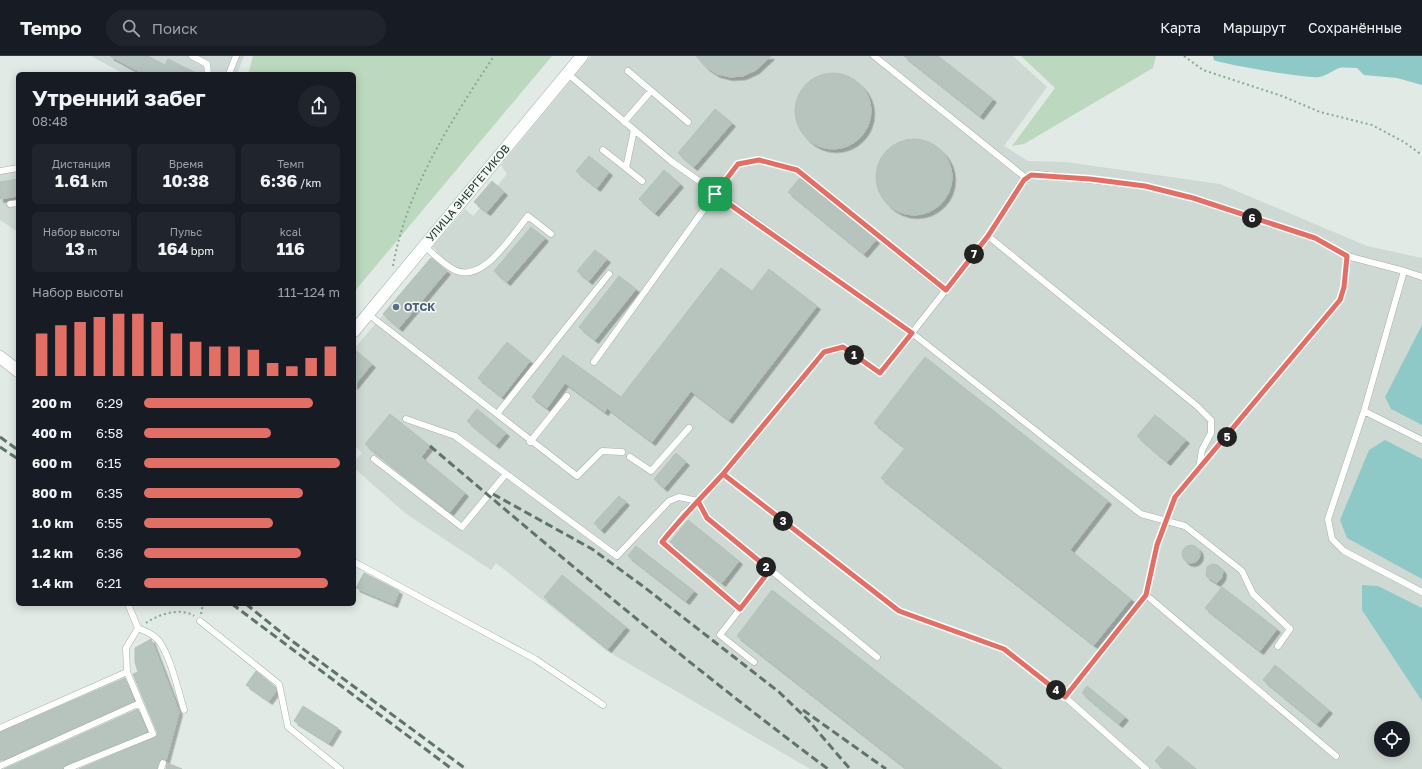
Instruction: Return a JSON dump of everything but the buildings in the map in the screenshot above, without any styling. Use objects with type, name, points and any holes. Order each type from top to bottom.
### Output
[{"type":"street","name":"УЛИЦА ЭНЕРГЕТИКОВ","points":[[356,329],[582,56]]},
{"type":"street","points":[[0,357],[16,369]]},
{"type":"lane","points":[[192,56],[207,64],[208,72]]},
{"type":"lane","points":[[230,72],[236,56]]},
{"type":"lane","points":[[874,56],[1026,178]]},
{"type":"lane","points":[[628,71],[688,122]]},
{"type":"lane","points":[[568,74],[671,161],[715,194],[912,333],[1141,514],[1185,526],[1242,571],[1253,594],[1290,629],[1278,646]]},
{"type":"lane","points":[[624,122],[651,91]]},
{"type":"lane","points":[[626,168],[634,130]]},
{"type":"lane","points":[[603,150],[642,181]]},
{"type":"lane","points":[[594,362],[738,164],[759,160],[797,170],[946,290]]},
{"type":"lane","points":[[0,171],[16,168]]},
{"type":"lane","points":[[740,609],[662,542],[684,514],[723,474],[824,352],[843,347],[880,373],[988,236],[1011,198],[1026,178],[1031,175],[1037,174],[1145,186],[1193,198],[1315,238],[1347,256],[1404,271],[1422,278]]},
{"type":"lane","points":[[10,204],[16,203]]},
{"type":"lane","points":[[424,246],[451,269],[463,273],[477,271],[489,263],[528,216],[551,234]]},
{"type":"lane","points":[[988,236],[1197,406],[1211,420],[1211,433],[1202,450],[1198,470]]},
{"type":"lane","points":[[1065,697],[1146,595],[1157,545],[1165,520],[1175,497],[1340,300],[1344,287],[1347,256]]},
{"type":"lane","points":[[1404,271],[1364,411],[1328,519],[1332,539],[1344,551],[1422,592]]},
{"type":"lane","points":[[497,414],[609,274]]},
{"type":"lane","points":[[368,314],[497,414],[530,442],[577,476],[602,451],[622,452]]},
{"type":"lane","points":[[530,442],[567,396]]},
{"type":"lane","points":[[1364,411],[1422,440]]},
{"type":"lane","points":[[406,418],[455,436],[505,475],[617,556],[669,500],[679,497],[698,501]]},
{"type":"lane","points":[[630,457],[651,471],[688,428]]},
{"type":"lane","points":[[374,459],[462,527],[505,475]]},
{"type":"lane","points":[[723,474],[899,611],[1004,649],[1065,697],[1146,769]]},
{"type":"lane","points":[[698,501],[707,518],[877,657]]},
{"type":"lane","points":[[356,563],[535,658],[602,705]]},
{"type":"lane","points":[[754,662],[720,635],[770,570]]},
{"type":"lane","points":[[1146,595],[1336,756]]},
{"type":"lane","points":[[129,606],[138,628],[153,635],[159,641],[173,673],[184,710]]},
{"type":"lane","points":[[200,621],[279,684],[288,727],[340,769]]},
{"type":"lane","points":[[67,769],[153,734],[127,672],[126,648],[138,628]]},
{"type":"lane","points":[[0,728],[127,672]]},
{"type":"lane","points":[[0,766],[140,703]]},
{"type":"path","points":[[391,272],[398,237],[415,191],[453,118],[494,56]]},
{"type":"path","points":[[1184,56],[1203,70],[1282,96],[1320,112],[1372,125],[1404,142],[1422,155]]},
{"type":"path","points":[[138,628],[154,618],[182,611],[192,615],[200,621],[204,606]]},
{"type":"shaded area","points":[[91,56],[244,56],[238,72],[120,72]]},
{"type":"shaded area","points":[[591,56],[1013,56],[1047,87],[1004,146],[1028,161],[1066,162],[1220,184],[1367,246],[1422,258],[1422,769],[810,769],[607,651],[496,563],[491,570],[405,513],[356,470],[356,460],[362,453],[356,447],[356,347],[437,251],[432,247],[465,209],[473,216],[481,207],[492,181],[497,186],[507,174],[501,165]]},
{"type":"shaded area","points":[[16,165],[16,231],[0,220],[0,168]]},
{"type":"green space","points":[[253,56],[552,56],[356,290],[356,72],[249,72]]},
{"type":"green space","points":[[1021,56],[1156,56],[1153,68],[1024,144],[1012,146],[1055,88]]},
{"type":"water","points":[[1213,56],[1422,56],[1422,85],[1397,78],[1364,75],[1357,68],[1339,68],[1327,75],[1319,77],[1284,74],[1220,62],[1214,60]]},
{"type":"water","points":[[1422,325],[1422,425],[1391,409],[1385,397]]},
{"type":"water","points":[[1385,440],[1422,459],[1422,579],[1347,538],[1340,520],[1369,450]]},
{"type":"water","points":[[1362,585],[1378,586],[1422,608],[1422,701],[1362,610]]},
{"type":"railway","points":[[0,437],[16,449]]},
{"type":"railway","points":[[430,446],[676,651],[828,769]]},
{"type":"railway","points":[[0,447],[16,458]]},
{"type":"railway","points":[[493,494],[592,549],[644,587],[779,692],[808,720],[850,769]]},
{"type":"railway","points":[[235,606],[452,769]]},
{"type":"railway","points":[[248,606],[288,638],[466,769]]},
{"type":"railway","points":[[803,710],[886,769]]},
{"type":"place","name":"ОТСК","points":[[396,307]]},
{"type":"route","points":[[715,194],[738,164],[759,160],[797,170],[946,290],[988,236],[1011,198],[1024,180],[1031,175],[1037,174],[1090,179],[1145,186],[1193,198],[1315,238],[1347,256],[1344,287],[1340,300],[1175,497],[1165,520],[1157,545],[1146,595],[1065,697],[1004,649],[899,611],[723,474],[684,514],[662,542],[740,609],[770,570],[707,518],[698,501],[723,474],[824,352],[843,347],[880,373],[912,333],[715,194]]}]
